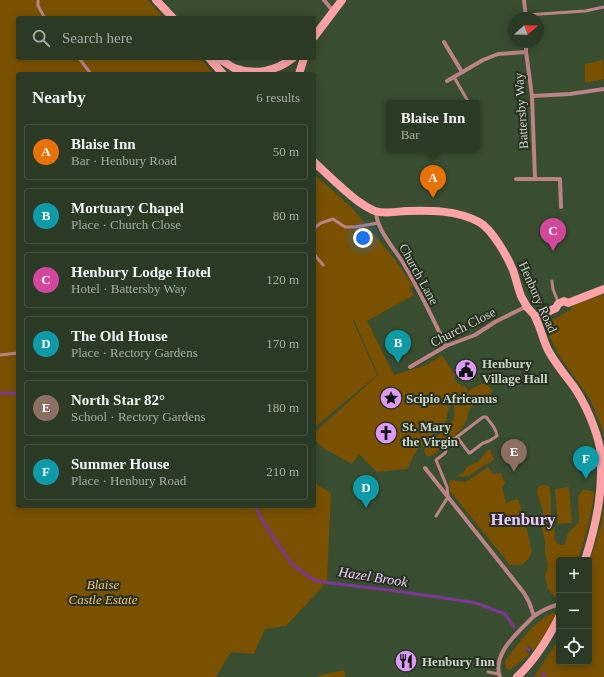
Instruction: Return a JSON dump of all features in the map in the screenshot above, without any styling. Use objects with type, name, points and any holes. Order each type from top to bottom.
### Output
[{"type":"main road","points":[[156,0],[171,16]]},
{"type":"main road","points":[[316,34],[342,0]]},
{"type":"main road","points":[[211,60],[221,72]]},
{"type":"main road","points":[[221,60],[233,67],[247,71],[260,72],[273,70],[290,60]]},
{"type":"main road","points":[[300,72],[303,60]]},
{"type":"main road","name":"Henbury Road","points":[[316,164],[349,195],[368,208],[376,211],[389,212],[410,208],[452,212],[470,217],[480,222],[487,228],[502,248],[513,271],[522,298],[536,317],[548,350],[575,388],[595,429],[602,464],[602,483],[598,515],[586,557]]},
{"type":"main road","points":[[536,317],[561,305],[604,289]]},
{"type":"main road","points":[[517,677],[527,668],[556,624]]},
{"type":"street","points":[[324,0],[334,12]]},
{"type":"street","points":[[524,0],[526,12]]},
{"type":"street","points":[[444,42],[462,72]]},
{"type":"street","name":"Battersby Way","points":[[526,48],[532,96],[535,179]]},
{"type":"street","points":[[447,81],[483,60],[498,54],[526,52]]},
{"type":"street","points":[[532,96],[570,94],[604,88]]},
{"type":"street","points":[[516,179],[560,179],[561,207]]},
{"type":"street","name":"Church Lane","points":[[376,211],[378,223],[405,265],[446,346]]},
{"type":"street","name":"Church Close","points":[[410,367],[446,346],[476,336],[495,322],[527,306]]},
{"type":"street","points":[[425,468],[524,593],[534,616]]},
{"type":"street","points":[[499,676],[498,669],[500,656],[517,633],[534,616],[549,607],[556,605]]},
{"type":"lane","points":[[38,0],[38,6],[44,16]]},
{"type":"lane","points":[[544,14],[585,11],[604,7]]},
{"type":"lane","points":[[80,60],[90,72]]},
{"type":"lane","points":[[454,77],[467,100]]},
{"type":"lane","points":[[316,227],[321,223],[333,219],[345,227],[355,227],[378,223]]},
{"type":"lane","points":[[316,256],[323,265]]},
{"type":"lane","points":[[552,281],[553,289],[561,305]]},
{"type":"lane","points":[[0,355],[16,353]]},
{"type":"lane","points":[[436,516],[448,497],[447,487],[436,460],[445,453],[448,443],[484,416],[497,433],[497,436],[487,443],[483,443],[470,453],[457,437]]},
{"type":"lane","points":[[488,672],[499,676]]},
{"type":"green space","name":"Blaise Castle Estate","points":[[0,0],[148,0],[162,16],[16,16],[16,60],[202,60],[212,72],[16,72],[16,508],[316,508],[316,484],[331,493],[327,582],[286,626],[265,629],[254,654],[231,652],[216,677],[0,677]]},
{"type":"green space","points":[[603,60],[604,79],[585,83],[585,64]]},
{"type":"green space","points":[[316,176],[351,207],[396,261],[413,286],[410,288],[414,295],[367,321],[394,375],[426,365],[442,355],[455,375],[454,378],[457,383],[462,387],[465,386],[468,391],[450,403],[446,421],[417,450],[407,469],[377,472],[359,454],[352,464],[323,448],[316,441],[316,431],[378,375],[354,320],[353,321],[377,375],[316,426]]},
{"type":"green space","points":[[604,294],[604,434],[590,399],[558,354],[544,324],[571,310],[573,305]]},
{"type":"green space","points":[[486,382],[493,392],[475,402],[468,412],[467,420],[462,428],[435,454],[427,457],[424,451],[428,443],[442,432],[454,419],[454,402],[473,388]]},
{"type":"green space","points":[[490,449],[494,459],[490,463],[486,464],[469,476],[461,477],[458,475],[463,473],[468,466],[478,462]]},
{"type":"green space","points":[[488,467],[493,474],[501,473],[505,483],[502,487],[506,503],[516,499],[519,501],[522,513],[518,517],[527,529],[532,552],[522,565],[510,565],[450,491],[449,483],[451,480],[465,482]]},
{"type":"green space","points":[[543,485],[549,486],[551,497],[551,515],[555,534],[554,538],[558,544],[562,545],[565,544],[568,533],[579,522],[578,496],[583,490],[594,492],[590,518],[579,557],[556,557],[555,597],[548,589],[545,576],[548,566],[541,524],[543,511],[537,493],[538,487]]},
{"type":"green space","points":[[569,487],[572,523],[558,524],[555,489]]},
{"type":"green space","points":[[604,505],[604,677],[534,677],[556,644],[556,665],[592,665],[591,557],[601,525]]},
{"type":"green space","points":[[553,613],[556,614],[556,619],[547,633],[533,651],[529,646],[526,649],[529,655],[508,670],[506,668],[505,661],[520,641],[539,621]]},
{"type":"green space","points":[[344,670],[345,677],[317,676]]},
{"type":"waterway","name":"Hazel Brook","points":[[0,393],[16,393]]},
{"type":"waterway","name":"Hazel Brook","points":[[256,508],[262,520],[291,563],[312,579],[321,582],[471,602],[505,614],[514,627]]},
{"type":"waterway","name":"Hazel Brook","points":[[543,673],[545,677]]},
{"type":"place","name":"Blaise Inn","points":[[433,198]]},
{"type":"place","name":"Henbury Lodge Hotel","points":[[553,251]]},
{"type":"place","name":"Mortuary Chapel","points":[[398,363]]},
{"type":"place","name":"Henbury Village Hall","points":[[466,370]]},
{"type":"place","name":"Scipio Africanus","points":[[391,398]]},
{"type":"place","name":"St. Mary the Virgin","points":[[386,433]]},
{"type":"place","name":"North Star 82°","points":[[514,472]]},
{"type":"place","name":"Summer House","points":[[586,479]]},
{"type":"place","name":"The Old House","points":[[366,508]]},
{"type":"place","name":"Henbury Inn","points":[[406,661]]},
{"type":"district","name":"Henbury","points":[[523,519]]}]
